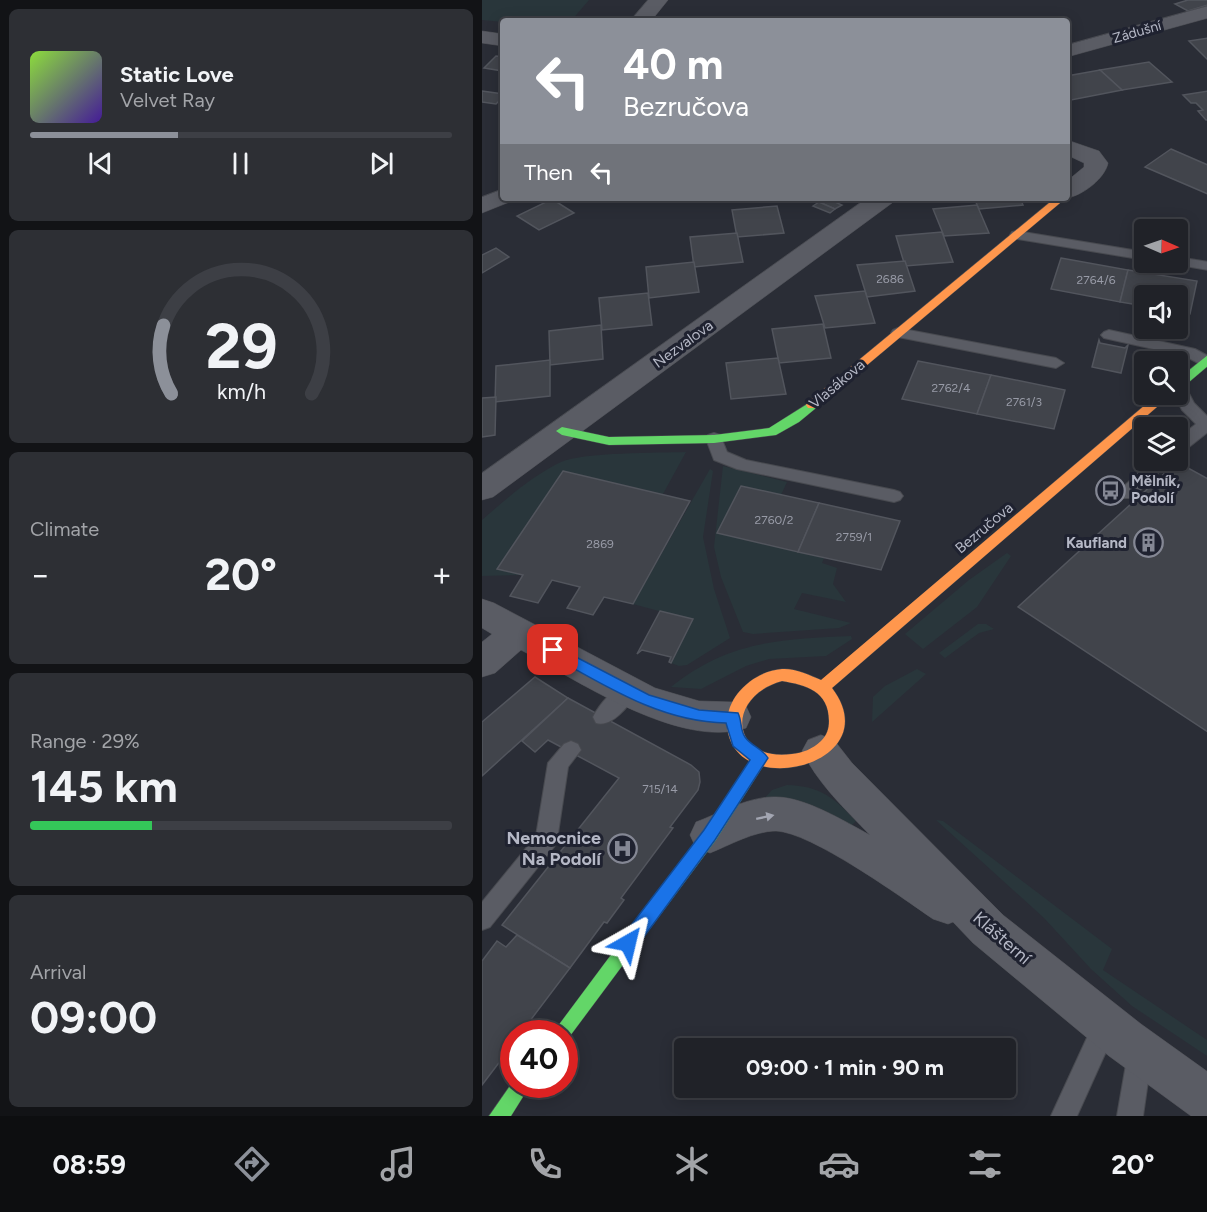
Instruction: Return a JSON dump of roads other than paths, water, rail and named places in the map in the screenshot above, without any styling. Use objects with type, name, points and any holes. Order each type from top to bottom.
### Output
[{"type":"street","points":[[643,18],[658,0]]},
{"type":"street","name":"Zádušní","points":[[1070,50],[1208,12]]},
{"type":"street","points":[[482,37],[500,40]]},
{"type":"street","points":[[1070,148],[1091,156],[1096,163],[1095,170],[1070,191]]},
{"type":"street","points":[[482,206],[500,197]]},
{"type":"street","name":"Nezvalova","points":[[482,489],[879,201]]},
{"type":"street","name":"Vlasákova","points":[[562,431],[609,441],[714,439],[772,432],[795,418],[1057,201]]},
{"type":"street","points":[[1188,377],[1206,360]]},
{"type":"street","name":"Bezručova","points":[[823,687],[1153,405]]},
{"type":"street","points":[[482,612],[645,700],[699,716],[733,717]]},
{"type":"street","points":[[482,663],[518,632]]},
{"type":"street","points":[[796,676],[810,679],[823,687],[835,703],[838,723],[835,733],[821,751],[792,762],[772,762],[748,751],[739,741],[734,730],[733,717],[736,705],[743,694],[767,678],[796,676]]},
{"type":"street","name":"Klášterní","points":[[821,751],[838,775],[988,929],[1106,1025],[1208,1100]]},
{"type":"street","points":[[571,1020],[710,835],[760,758]]},
{"type":"street","points":[[710,835],[761,817],[777,814],[792,817],[846,842],[988,929]]},
{"type":"street","points":[[499,1116],[512,1098]]},
{"type":"lane","points":[[1017,235],[1134,254]]},
{"type":"lane","points":[[1188,263],[1208,266]]},
{"type":"lane","points":[[898,333],[1056,363]]},
{"type":"lane","points":[[1109,334],[1190,352],[1206,360]]},
{"type":"lane","points":[[1188,405],[1207,426],[1188,440]]},
{"type":"lane","points":[[714,439],[720,456],[743,465],[894,496]]},
{"type":"lane","points":[[1126,494],[1151,471]]},
{"type":"lane","points":[[603,717],[627,691]]},
{"type":"lane","points":[[482,919],[546,840],[558,763],[571,750]]},
{"type":"lane","points":[[1064,1116],[1106,1025]]},
{"type":"lane","points":[[1130,1116],[1140,1051]]},
{"type":"place","name":"Mělník, Podolí","points":[[1110,490]]},
{"type":"place","name":"Kaufland","points":[[1148,543]]},
{"type":"place","name":"Nemocnice Na Podolí","points":[[622,848]]}]
